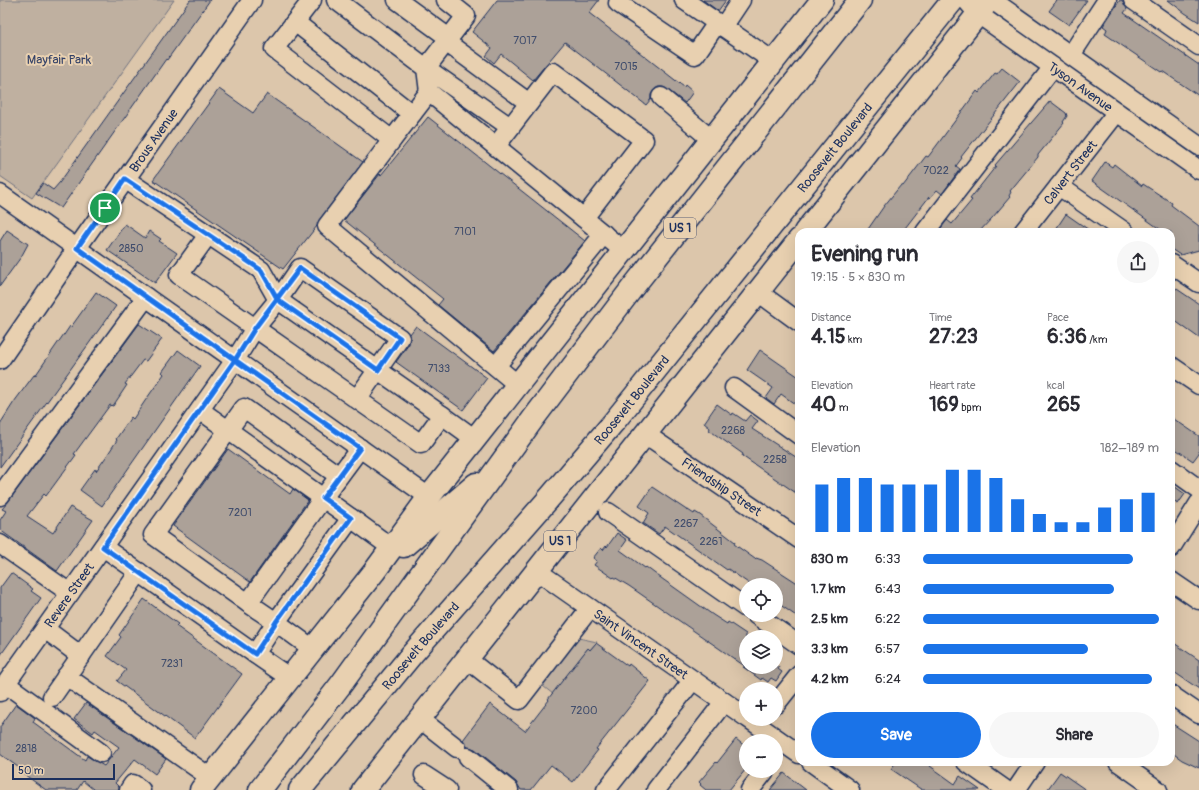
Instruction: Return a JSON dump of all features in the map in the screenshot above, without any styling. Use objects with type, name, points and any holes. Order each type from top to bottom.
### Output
[{"type":"highway","name":"US 1","points":[[206,784],[374,572],[429,497],[822,0]]},
{"type":"highway","name":"US 1","points":[[260,790],[387,622],[504,459],[633,287],[860,0]]},
{"type":"highway","name":"Roosevelt Boulevard","points":[[300,790],[413,653],[540,509],[613,423],[953,0]]},
{"type":"highway","points":[[808,228],[981,4]]},
{"type":"highway","points":[[758,292],[854,124]]},
{"type":"highway","name":"US 1","points":[[369,788],[467,659],[795,245]]},
{"type":"highway","points":[[374,572],[504,459]]},
{"type":"street","name":"Brous Avenue","points":[[0,360],[125,179],[252,0]]},
{"type":"street","points":[[312,0],[274,49],[392,140]]},
{"type":"street","points":[[336,0],[426,68],[510,128]]},
{"type":"street","points":[[397,0],[529,103]]},
{"type":"street","points":[[446,0],[466,16],[426,68],[429,92],[624,251]]},
{"type":"street","points":[[620,0],[618,3],[695,56],[741,0]]},
{"type":"street","points":[[684,0],[773,61]]},
{"type":"street","points":[[1070,55],[1107,0]]},
{"type":"street","points":[[1133,0],[1199,46]]},
{"type":"street","name":"Tyson Avenue","points":[[981,4],[1070,55],[1199,146]]},
{"type":"street","name":"Tyson Avenue","points":[[981,4],[1053,67],[1199,170]]},
{"type":"street","points":[[295,22],[412,114]]},
{"type":"street","points":[[928,228],[1053,67]]},
{"type":"street","points":[[496,146],[553,72],[644,140],[584,218]]},
{"type":"street","points":[[429,92],[326,226],[518,385]]},
{"type":"street","points":[[661,97],[712,140]]},
{"type":"street","name":"Calvert Street","points":[[1026,228],[1117,112]]},
{"type":"street","points":[[1155,138],[1167,123]]},
{"type":"street","points":[[125,179],[261,270],[278,300],[475,439]]},
{"type":"street","points":[[1059,186],[1119,228]]},
{"type":"street","points":[[1,197],[77,248],[429,497]]},
{"type":"street","points":[[208,234],[179,275],[421,444],[442,415]]},
{"type":"street","points":[[496,366],[604,234]]},
{"type":"street","points":[[1175,267],[1199,283]]},
{"type":"street","name":"Revere Street","points":[[3,688],[235,360],[255,328],[278,300],[300,268],[400,338],[378,370]]},
{"type":"street","points":[[758,292],[795,319]]},
{"type":"street","points":[[0,496],[146,297]]},
{"type":"street","points":[[1175,369],[1199,385]]},
{"type":"street","points":[[357,400],[378,370]]},
{"type":"street","points":[[734,388],[795,432]]},
{"type":"street","points":[[313,649],[153,534],[244,408],[339,476]]},
{"type":"street","points":[[200,410],[392,548]]},
{"type":"street","name":"Friendship Street","points":[[645,434],[795,536]]},
{"type":"street","points":[[248,603],[360,448]]},
{"type":"street","points":[[1175,472],[1199,489]]},
{"type":"street","points":[[1175,542],[1199,503]]},
{"type":"street","points":[[608,512],[739,603]]},
{"type":"street","points":[[255,654],[276,622],[351,518]]},
{"type":"street","points":[[0,544],[70,593]]},
{"type":"street","points":[[103,547],[290,678]]},
{"type":"street","name":"Saint Vincent Street","points":[[537,571],[739,711]]},
{"type":"street","points":[[52,697],[140,572]]},
{"type":"street","points":[[1175,584],[1199,600]]},
{"type":"street","points":[[467,659],[519,700],[590,608]]},
{"type":"street","points":[[766,622],[795,642]]},
{"type":"street","points":[[44,630],[81,656]]},
{"type":"street","points":[[66,676],[206,784]]},
{"type":"street","points":[[606,790],[694,680]]},
{"type":"street","points":[[783,695],[795,680]]},
{"type":"street","points":[[3,688],[102,753]]},
{"type":"street","points":[[1175,698],[1199,714]]},
{"type":"street","points":[[656,790],[724,702]]},
{"type":"street","points":[[420,719],[509,790]]},
{"type":"street","name":"Saint Vincent Street","points":[[760,726],[787,752]]},
{"type":"street","points":[[816,766],[846,789]]},
{"type":"street","points":[[972,766],[1006,790]]},
{"type":"street","points":[[1016,790],[1032,766]]},
{"type":"street","points":[[1124,766],[1158,790]]},
{"type":"street","points":[[424,775],[447,790]]},
{"type":"street","points":[[750,790],[759,778]]},
{"type":"street","points":[[129,790],[134,784],[141,790]]},
{"type":"green space","name":"Mayfair Park","points":[[0,0],[174,0],[32,198],[0,176]]},
{"type":"green space","points":[[574,637],[597,642],[590,650],[588,648],[553,694],[539,683]]},
{"type":"building","points":[[190,0],[210,0],[167,60],[166,59],[61,208],[36,193],[43,183],[53,190],[60,182]]},
{"type":"building","points":[[497,0],[599,0],[589,13],[684,87],[685,85],[693,92],[685,103],[667,89],[658,87],[653,91],[651,99],[646,105],[565,42],[533,80],[501,54],[494,63],[486,56],[492,48],[472,32]]},
{"type":"building","points":[[703,0],[726,0],[718,11]]},
{"type":"building","points":[[1057,0],[1087,0],[1069,25],[1049,11]]},
{"type":"building","points":[[1120,0],[1123,1],[1127,9],[1124,13],[1199,65],[1199,96],[1105,34],[1107,29],[1103,26]]},
{"type":"building","points":[[1168,0],[1199,0],[1199,22],[1185,13]]},
{"type":"building","points":[[1002,68],[1020,82],[961,157],[962,158],[956,166],[960,169],[942,194],[937,190],[930,198],[929,197],[905,228],[869,228],[901,185],[903,186],[926,156],[928,157],[977,91],[979,93],[995,73],[997,74]]},
{"type":"building","points":[[219,89],[253,113],[267,94],[363,162],[319,220],[317,226],[283,269],[153,180]]},
{"type":"building","points":[[1050,101],[1066,113],[1067,116],[1063,122],[1064,123],[1010,191],[1010,197],[983,228],[941,228],[947,220],[952,224],[972,200],[970,199],[996,166],[995,165]]},
{"type":"building","points":[[428,117],[585,241],[494,351],[438,305],[443,299],[344,220]]},
{"type":"building","points":[[1105,162],[1112,167],[1114,164],[1142,186],[1143,184],[1172,203],[1171,205],[1199,226],[1199,250],[1180,255],[1175,252],[1175,228],[1158,228],[1092,181]]},
{"type":"building","points":[[1066,214],[1086,228],[1057,228]]},
{"type":"building","points":[[125,224],[145,238],[149,231],[161,239],[159,241],[177,253],[155,283],[107,250]]},
{"type":"building","points":[[7,230],[28,244],[21,257],[0,286],[0,241]]},
{"type":"building","points":[[1175,288],[1199,304],[1199,338],[1175,321]]},
{"type":"building","points":[[96,292],[116,306],[0,467],[0,424],[14,402],[34,375],[35,376],[64,334],[70,326],[71,327]]},
{"type":"building","points":[[139,324],[162,339],[146,361],[143,360],[125,384],[127,385],[113,406],[110,405],[74,454],[76,455],[46,496],[44,494],[27,516],[53,533],[70,507],[93,520],[57,571],[0,530],[0,520],[6,511],[2,509]]},
{"type":"building","points":[[416,326],[487,378],[463,410],[396,362],[409,344],[410,334]]},
{"type":"building","points":[[178,350],[200,366],[102,506],[80,490],[95,469],[96,471],[106,457],[131,417],[133,419],[164,374],[162,372]]},
{"type":"building","points":[[760,350],[795,374],[795,404],[781,394],[774,404],[766,398],[773,388],[747,370]]},
{"type":"building","points":[[717,404],[732,415],[733,413],[745,421],[750,415],[758,421],[752,429],[795,456],[795,492],[742,456],[743,454],[709,430],[710,428],[704,423]]},
{"type":"building","points":[[1175,420],[1199,436],[1199,453],[1193,461],[1175,449]]},
{"type":"building","points":[[228,449],[290,494],[293,489],[308,500],[250,582],[173,526]]},
{"type":"building","points":[[652,487],[688,511],[694,514],[695,512],[700,515],[735,542],[734,544],[755,559],[762,560],[795,581],[795,615],[783,607],[783,578],[741,578],[728,569],[727,570],[665,526],[659,534],[643,523],[649,513],[639,506]]},
{"type":"building","points":[[1175,487],[1185,494],[1178,504],[1175,502]]},
{"type":"building","points":[[617,533],[627,540],[620,550],[713,615],[740,630],[739,662],[629,586],[614,577],[613,578],[594,565],[597,561],[593,558],[601,548],[603,550],[606,546],[607,547]]},
{"type":"building","points":[[11,573],[33,589],[31,591],[41,598],[0,656],[0,588]]},
{"type":"building","points":[[144,599],[178,624],[176,626],[242,674],[195,738],[117,681],[126,670],[107,656],[121,637],[119,635]]},
{"type":"building","points":[[596,643],[628,666],[629,664],[650,681],[596,749],[598,750],[573,782],[551,765],[531,790],[521,790],[516,782],[475,749],[467,747],[463,740],[490,704],[525,731],[588,648],[590,650]]},
{"type":"building","points":[[1175,644],[1199,660],[1199,689],[1175,673]]},
{"type":"building","points":[[753,674],[781,674],[776,681],[771,678],[768,682],[762,678],[761,680]]},
{"type":"building","points":[[86,703],[166,759],[155,774],[135,759],[115,783],[119,787],[119,790],[94,790],[83,781],[77,790],[46,790],[21,772],[22,770],[0,754],[0,727],[16,704],[35,718],[33,722],[85,760],[87,756],[104,766],[119,747],[95,730],[93,733],[74,719]]},
{"type":"building","points":[[1175,726],[1199,741],[1199,768],[1175,755]]},
{"type":"building","points":[[736,739],[739,741],[739,778],[729,790],[706,790],[700,785],[701,784],[699,782],[716,762],[717,763]]},
{"type":"building","points":[[893,766],[930,766],[955,784],[960,776],[980,790],[922,790],[891,769]]},
{"type":"building","points":[[1060,772],[1086,790],[1047,790]]},
{"type":"building","points":[[784,773],[806,790],[770,790],[780,778],[783,778]]},
{"type":"route","points":[[105,208],[77,248],[235,360],[103,547],[255,654],[276,622],[351,518],[323,498],[360,448],[235,360],[255,328],[278,300],[300,268],[400,338],[378,370],[278,300],[261,270],[125,179],[105,208]]}]
